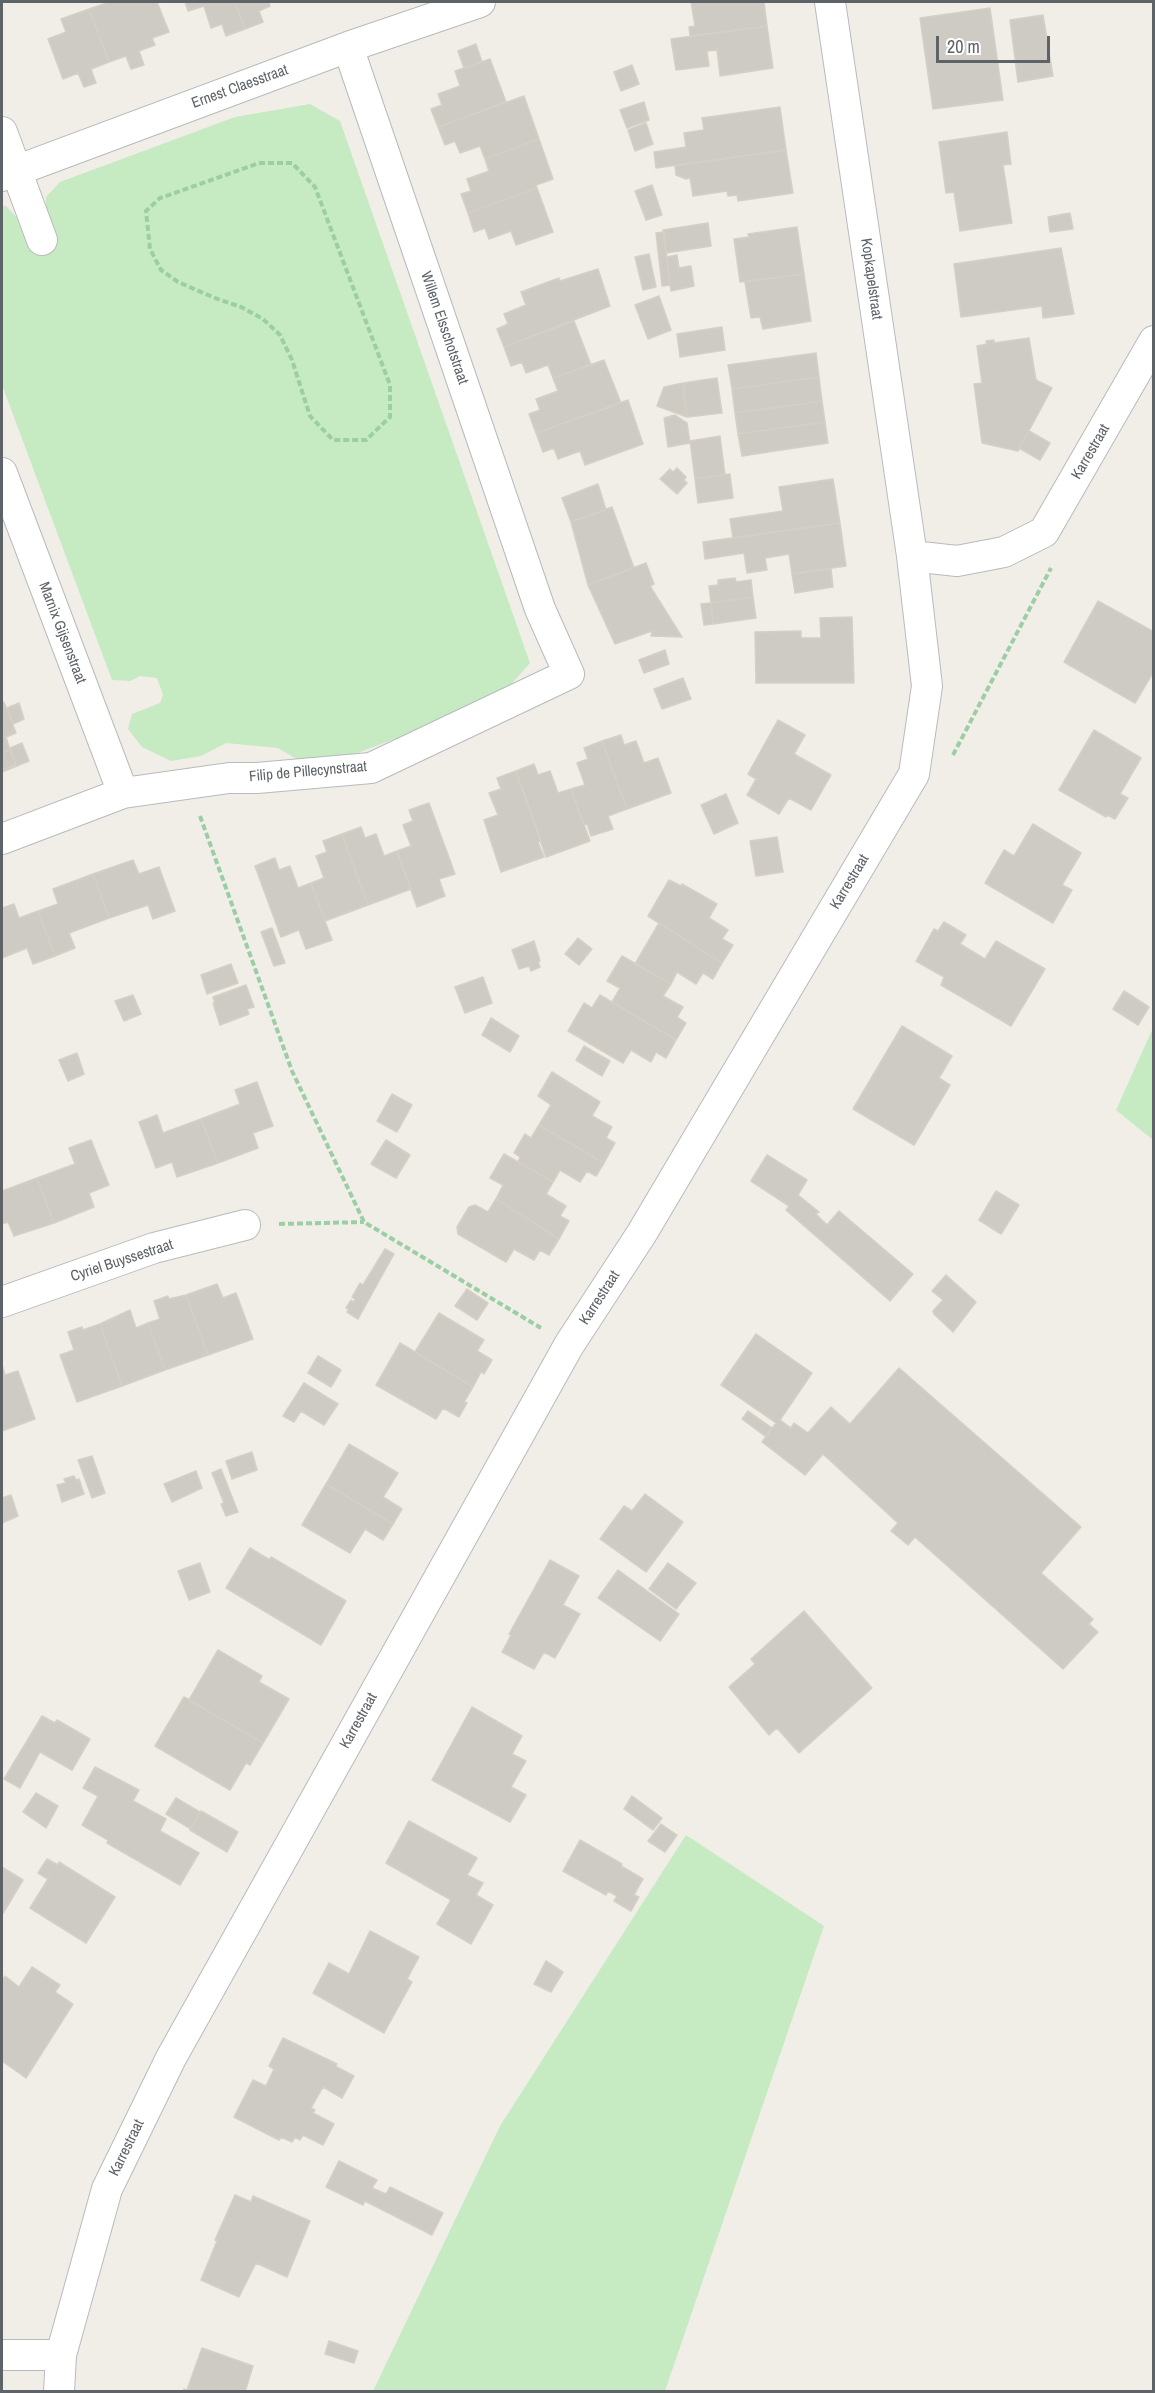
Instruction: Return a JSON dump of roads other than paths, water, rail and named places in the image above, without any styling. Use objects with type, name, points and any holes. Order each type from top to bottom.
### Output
[{"type":"street","name":"Ernest Claesstraat","points":[[9,174],[348,47],[480,2]]},
{"type":"street","name":"Kopkapelstraat","points":[[830,2],[912,556]]},
{"type":"street","name":"Willem Elsschotstraat","points":[[348,47],[540,609]]},
{"type":"street","points":[[2,132],[9,174],[42,240]]},
{"type":"street","name":"Karrestraat","points":[[59,2391],[61,2355],[107,2189],[171,2058],[570,1345],[642,1233],[914,774],[927,686],[912,556],[957,561],[1004,552],[1044,532],[1154,341]]},
{"type":"street","name":"Marnix Gijsenstraat","points":[[2,473],[123,793]]},
{"type":"street","name":"Filip de Pillecynstraat","points":[[2,839],[123,793],[229,778],[257,778],[371,768],[568,674],[540,609]]},
{"type":"street","name":"Cyriel Buyssestraat","points":[[2,1302],[154,1248],[245,1225]]},
{"type":"street","points":[[2,2355],[61,2355]]}]
